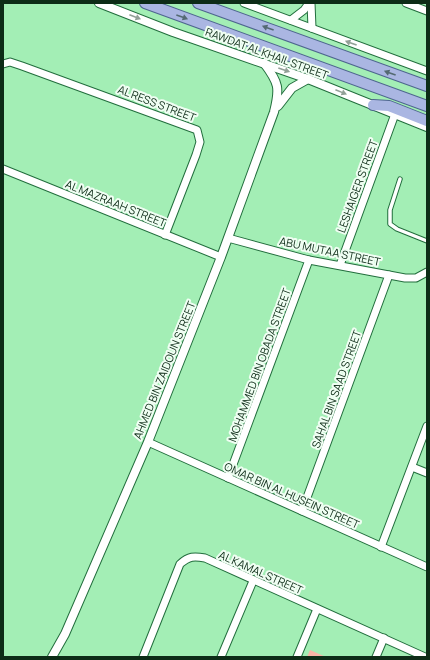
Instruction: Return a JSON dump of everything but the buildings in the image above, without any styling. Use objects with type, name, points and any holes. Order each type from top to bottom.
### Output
[{"type":"main road","name":"RAWDAT AL KHAIL STREET","points":[[145,3],[427,106]]},
{"type":"main road","points":[[198,3],[427,86]]},
{"type":"main road","points":[[373,105],[389,106],[427,120]]},
{"type":"street","name":"RAWDAT AL KHAIL STREET","points":[[99,3],[308,79],[427,127]]},
{"type":"street","points":[[244,3],[427,71]]},
{"type":"street","points":[[291,20],[304,10],[310,3]]},
{"type":"street","points":[[310,3],[312,28]]},
{"type":"street","points":[[406,3],[419,5],[427,11]]},
{"type":"street","name":"AL RESS STREET","points":[[3,64],[10,62],[22,66],[197,130],[200,142],[165,235]]},
{"type":"street","name":"AHMED BIN ZAIDOUN STREET","points":[[52,657],[65,634],[148,442],[221,257],[274,112],[279,94],[278,85],[264,63]]},
{"type":"street","name":"AHMED BIN ZAIDOUN STREET","points":[[274,112],[292,88],[308,79]]},
{"type":"street","name":"LESHAIGER STREET","points":[[340,265],[395,114]]},
{"type":"street","name":"AL MAZRAAH STREET","points":[[3,169],[221,257]]},
{"type":"street","name":"ABU MUTAA STREET","points":[[228,238],[309,260],[404,278],[416,278],[427,272]]},
{"type":"street","name":"MOHAMMED BIN OBADA STREET","points":[[228,478],[309,260]]},
{"type":"street","name":"SAHAL BIN SAAD STREET","points":[[302,511],[390,275]]},
{"type":"street","points":[[381,548],[427,426]]},
{"type":"street","name":"OMAR BIN AL HUSEIN STREET","points":[[148,442],[381,548],[427,567]]},
{"type":"street","points":[[412,467],[427,473]]},
{"type":"street","name":"AL KAMAL STREET","points":[[142,657],[180,564],[187,557],[195,556],[205,558],[426,657]]},
{"type":"street","points":[[221,657],[253,580]]},
{"type":"street","points":[[297,657],[317,609]]},
{"type":"street","name":"AHMED BIN ZAIDOUN STREET","points":[[59,657],[65,634]]},
{"type":"street","points":[[376,657],[384,638]]},
{"type":"lane","points":[[400,179],[390,210],[390,224],[397,230],[427,241]]},
{"type":"shaded area","points":[[310,650],[326,657],[307,657]]}]
